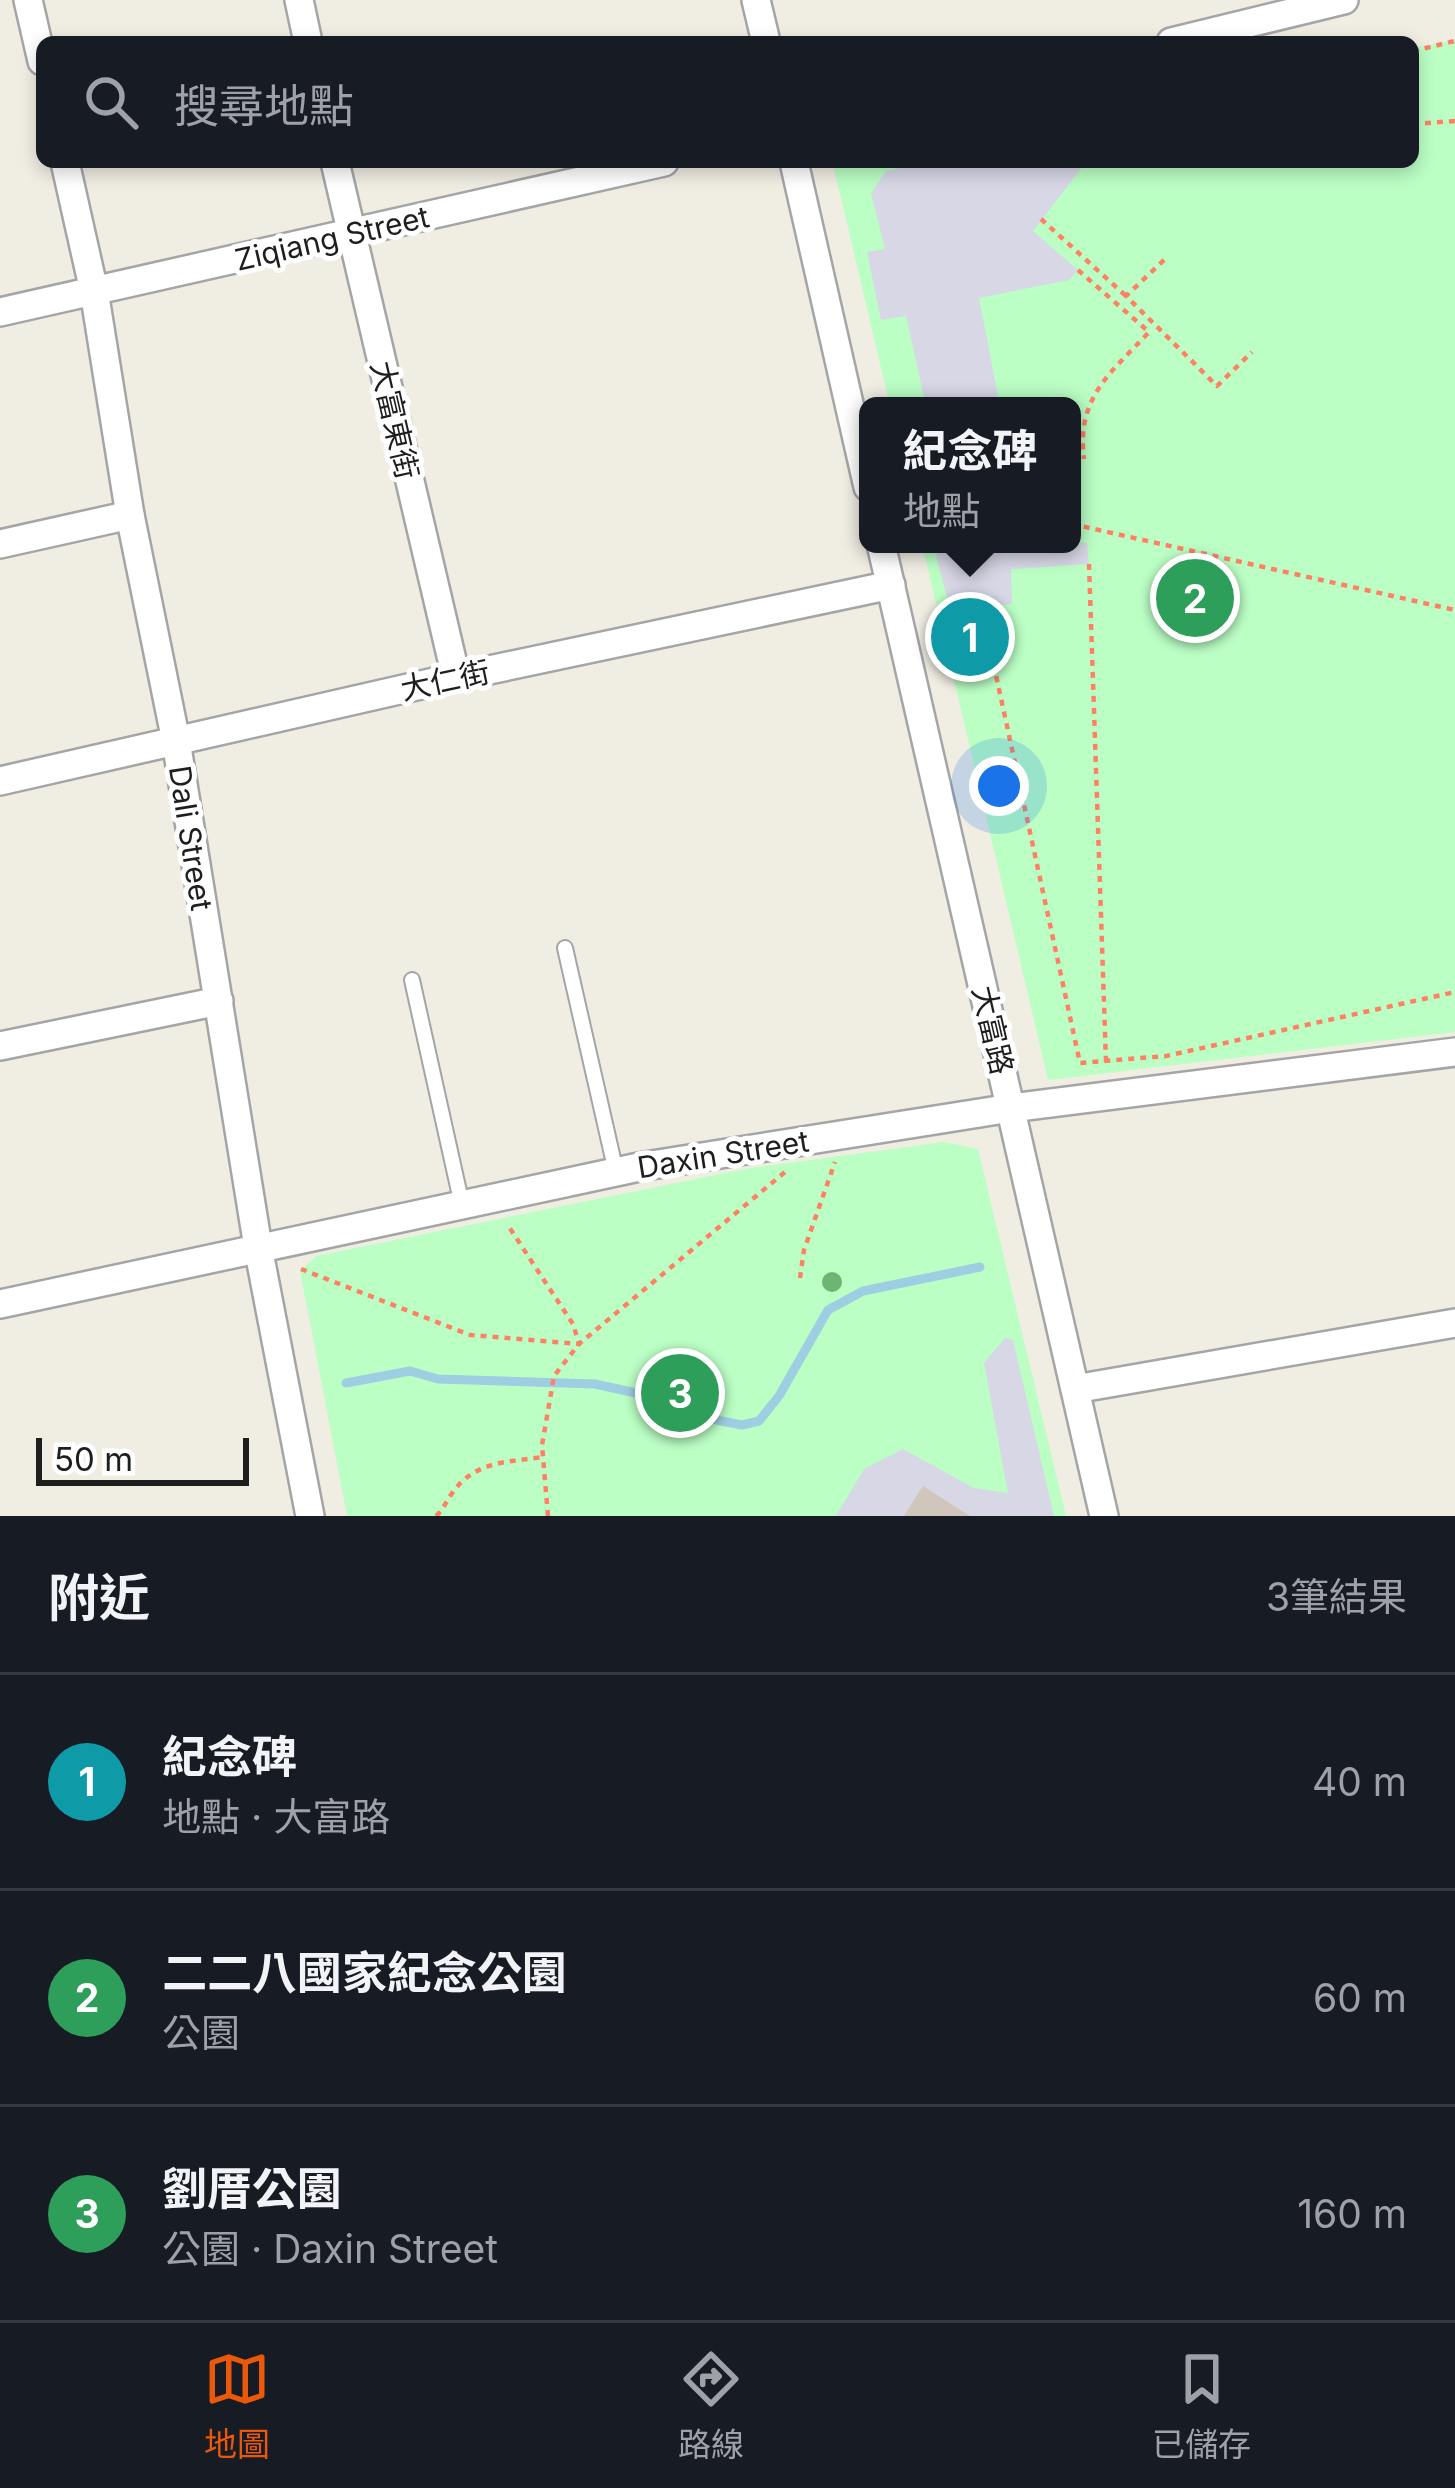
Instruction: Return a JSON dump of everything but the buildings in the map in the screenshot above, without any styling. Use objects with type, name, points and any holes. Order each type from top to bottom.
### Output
[{"type":"street","points":[[28,0],[36,36]]},
{"type":"street","points":[[299,0],[307,36]]},
{"type":"street","points":[[756,0],[765,36]]},
{"type":"street","points":[[1197,36],[1344,0]]},
{"type":"street","name":"Dali Street","points":[[66,168],[94,291],[130,514],[176,741],[258,1247],[310,1516]]},
{"type":"street","name":"大富東街","points":[[336,168],[456,677]]},
{"type":"street","name":"Ziqiang Street","points":[[0,312],[638,168]]},
{"type":"street","points":[[795,168],[859,447]]},
{"type":"street","points":[[0,544],[130,514]]},
{"type":"street","name":"大富路","points":[[883,553],[1104,1516]]},
{"type":"street","name":"大仁街","points":[[0,781],[456,677],[891,585]]},
{"type":"street","points":[[0,1046],[219,1001]]},
{"type":"street","name":"Daxin Street","points":[[0,1304],[616,1172],[1011,1108],[1455,1052]]},
{"type":"street","points":[[1075,1389],[1455,1323]]},
{"type":"lane","points":[[565,948],[616,1172]]},
{"type":"lane","points":[[412,980],[462,1204]]},
{"type":"path","points":[[1419,50],[1455,41]]},
{"type":"path","points":[[1419,124],[1455,121]]},
{"type":"path","points":[[1041,220],[1217,386],[1252,352]]},
{"type":"path","points":[[1126,296],[1164,260]]},
{"type":"path","points":[[1078,270],[1149,332],[1092,392],[1082,442],[1084,459]]},
{"type":"path","points":[[1081,526],[1455,610]]},
{"type":"path","points":[[1090,564],[1106,1062]]},
{"type":"path","points":[[981,606],[1080,1063],[1166,1056],[1455,992]]},
{"type":"path","points":[[800,1278],[803,1250],[835,1161]]},
{"type":"path","points":[[548,1516],[543,1457],[554,1376],[579,1344],[791,1167]]},
{"type":"path","points":[[507,1224],[573,1324],[579,1344]]},
{"type":"path","points":[[297,1267],[470,1335],[579,1344]]},
{"type":"path","points":[[436,1516],[453,1490],[482,1465],[543,1457]]},
{"type":"green space","points":[[1455,40],[1455,1032],[1048,1080],[924,553],[1081,553],[1081,397],[888,397],[834,168],[1419,168],[1419,47]]},
{"type":"green space","points":[[944,1142],[978,1149],[1066,1516],[347,1516],[300,1271],[316,1256],[750,1168]]},
{"type":"shaded area","points":[[1081,168],[1033,231],[1078,270],[1069,280],[979,298],[998,397],[924,397],[906,316],[881,320],[867,252],[885,249],[871,193],[886,171]]},
{"type":"shaded area","points":[[1081,542],[1087,543],[1089,564],[1011,569],[1012,604],[950,609],[935,553],[1081,553]]},
{"type":"shaded area","points":[[1005,1338],[1013,1340],[1054,1516],[836,1516],[864,1469],[903,1449],[974,1488],[1008,1493],[984,1363]]},
{"type":"waterway","points":[[346,1383],[410,1371],[438,1379],[595,1384],[668,1400],[696,1416],[742,1425],[759,1421],[779,1396],[828,1310],[863,1291],[980,1267]]},
{"type":"place","name":"二二八國家紀念公園","points":[[1195,598]]},
{"type":"place","name":"紀念碑","points":[[970,637]]},
{"type":"place","name":"劉厝公園","points":[[680,1393]]}]
